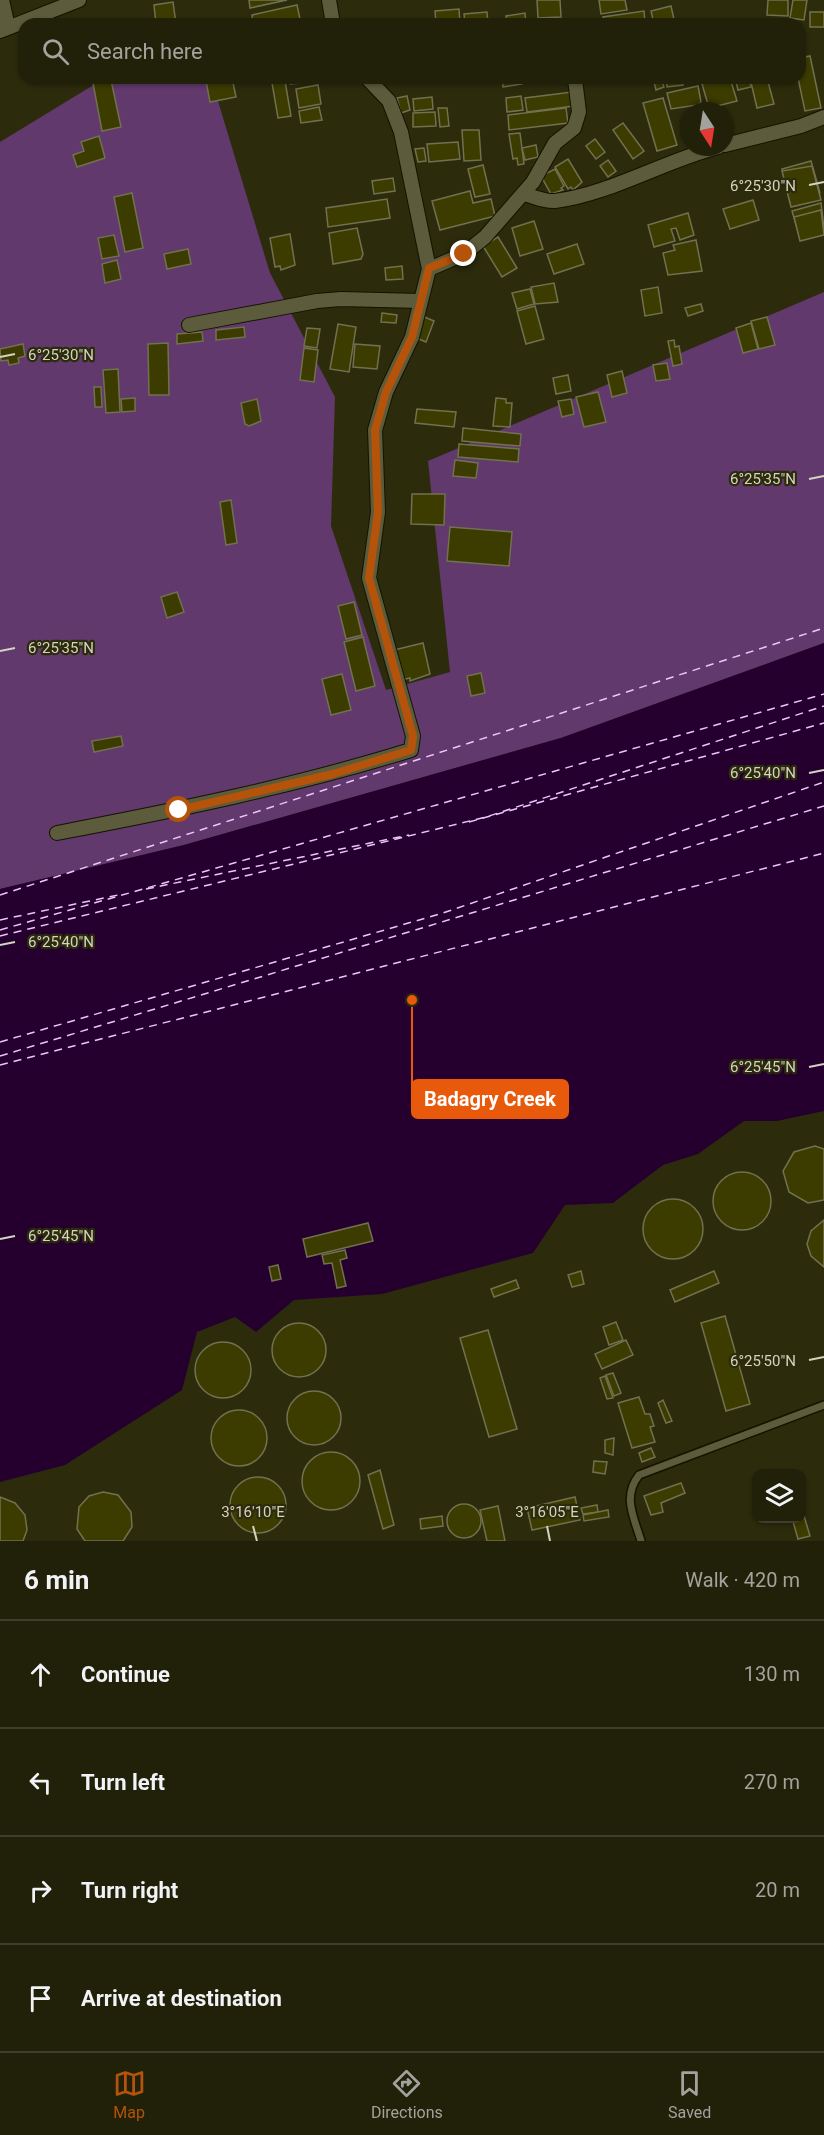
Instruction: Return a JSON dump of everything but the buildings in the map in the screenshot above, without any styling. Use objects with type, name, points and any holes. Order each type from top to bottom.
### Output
[{"type":"street","points":[[2,0],[4,29],[18,24]]},
{"type":"street","points":[[32,18],[79,0]]},
{"type":"street","points":[[329,0],[332,18]]},
{"type":"street","points":[[57,832],[179,810],[333,774],[411,750],[413,736],[369,578],[378,512],[375,430],[386,392],[412,337],[429,268],[401,132],[389,101],[373,84]]},
{"type":"street","points":[[429,268],[464,254],[485,237],[534,182],[555,142],[574,128],[579,112],[576,84]]},
{"type":"street","points":[[734,143],[801,126],[824,117]]},
{"type":"street","points":[[523,194],[553,201],[640,176],[690,156]]},
{"type":"street","points":[[189,325],[317,301],[341,299],[420,301]]},
{"type":"lane","points":[[641,1541],[629,1503],[632,1484],[639,1475],[824,1405]]},
{"type":"shaded area","points":[[95,84],[213,84],[270,273],[335,397],[331,526],[386,690],[450,672],[428,461],[824,292],[824,643],[561,738],[184,845],[0,889],[0,142]]},
{"type":"shaded area","points":[[824,643],[824,1111],[777,1121],[744,1121],[698,1154],[663,1165],[613,1203],[565,1205],[533,1253],[382,1294],[294,1300],[256,1332],[235,1317],[197,1332],[182,1390],[65,1465],[0,1482],[0,889],[184,845],[561,738]]},
{"type":"ferry route","points":[[0,895],[824,628]]},
{"type":"ferry route","points":[[0,930],[824,694]]},
{"type":"ferry route","points":[[0,936],[486,817],[824,706]]},
{"type":"ferry route","points":[[469,822],[824,723]]},
{"type":"ferry route","points":[[0,1042],[443,913],[824,782]]},
{"type":"ferry route","points":[[0,1056],[824,806]]},
{"type":"ferry route","points":[[146,889],[409,835]]},
{"type":"ferry route","points":[[0,1065],[824,853]]},
{"type":"ferry route","points":[[0,920],[118,895]]},
{"type":"place","name":"Badagry Creek","points":[[412,1000]]},
{"type":"route","points":[[179,810],[333,774],[411,750],[414,743],[413,736],[379,621],[369,578],[375,543],[379,489],[375,430],[386,392],[403,362],[412,337],[429,268],[464,254]]}]
